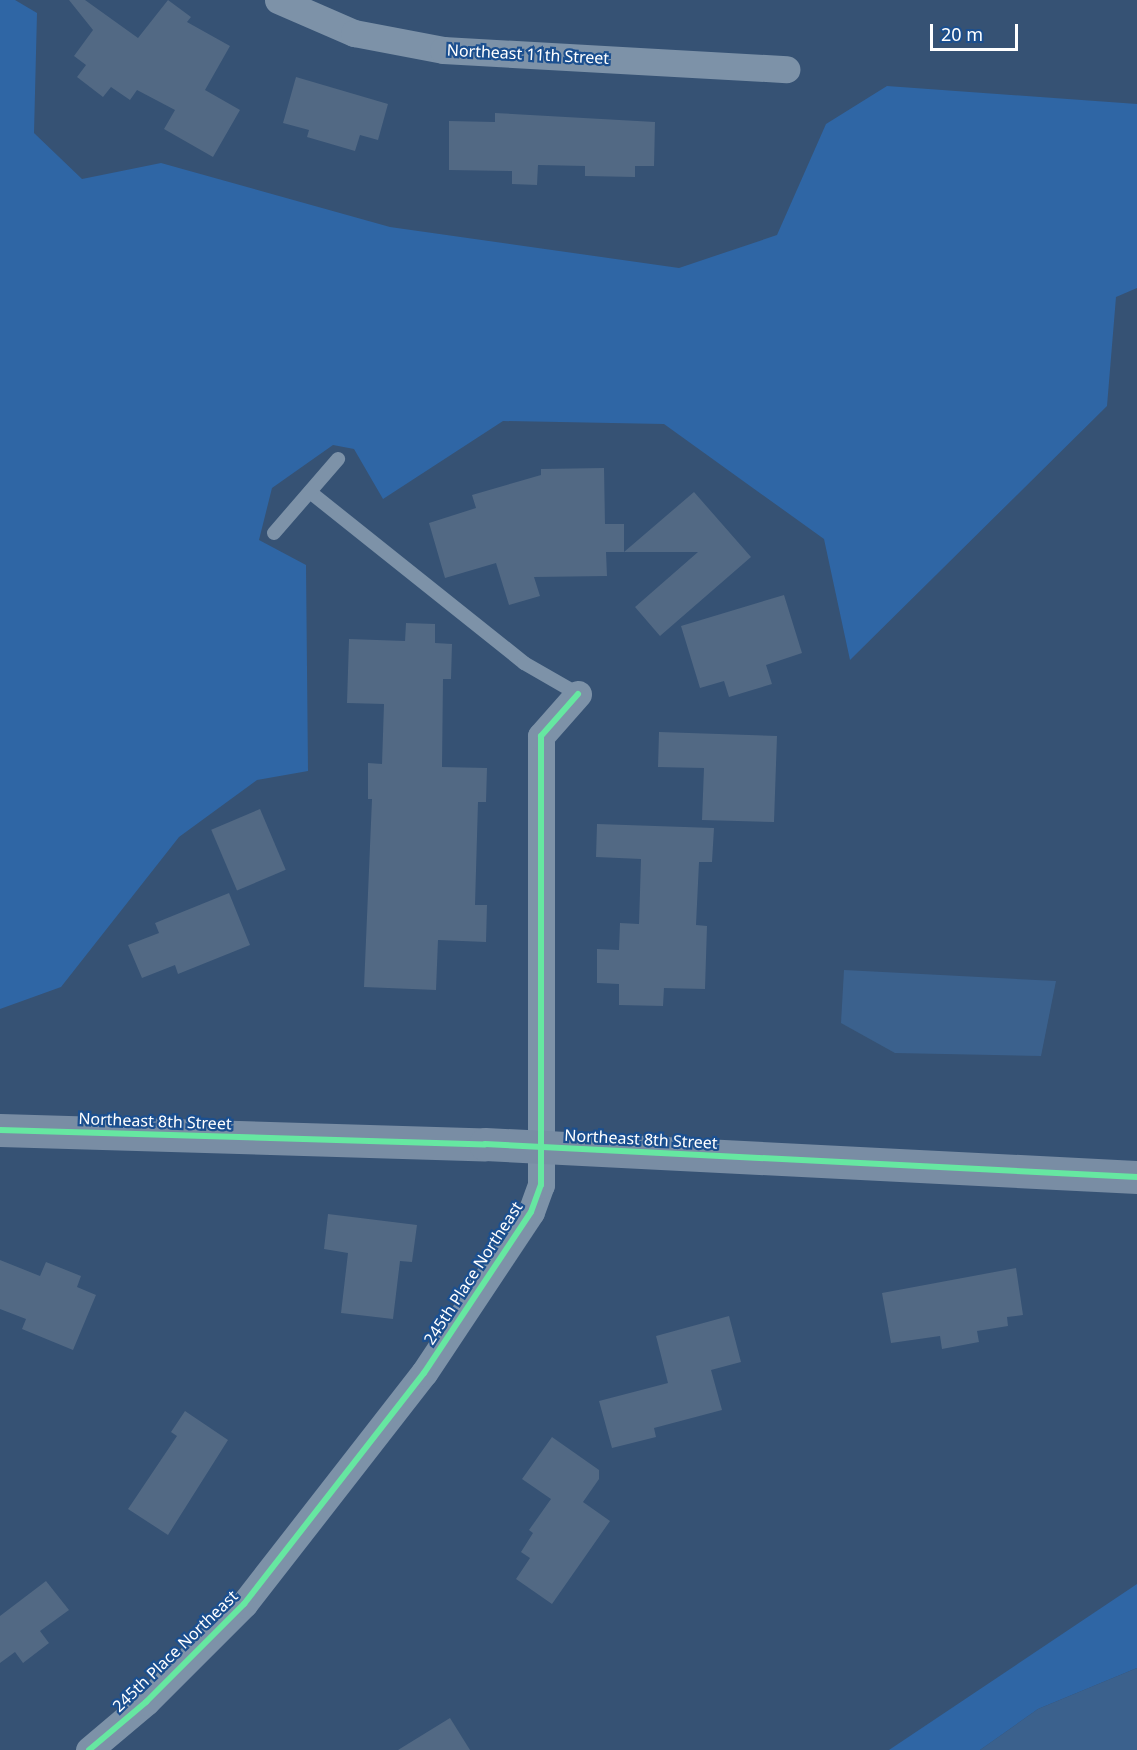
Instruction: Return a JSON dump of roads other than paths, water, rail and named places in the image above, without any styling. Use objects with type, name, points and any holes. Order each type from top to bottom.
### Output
[{"type":"street","name":"Northeast 11th Street","points":[[278,0],[354,33],[442,50],[786,69]]},
{"type":"street","name":"245th Place Northeast","points":[[89,1750],[146,1701],[244,1604],[424,1374],[531,1212],[541,1185],[541,736],[578,694]]},
{"type":"street","name":"Northeast 8th Street","points":[[0,1130],[541,1147],[1137,1177]]},
{"type":"street","name":"Northeast 8th Street","points":[[0,1148],[41,1144],[75,1132]]},
{"type":"lane","points":[[274,534],[338,459]]},
{"type":"lane","points":[[310,492],[524,663],[578,694]]}]
